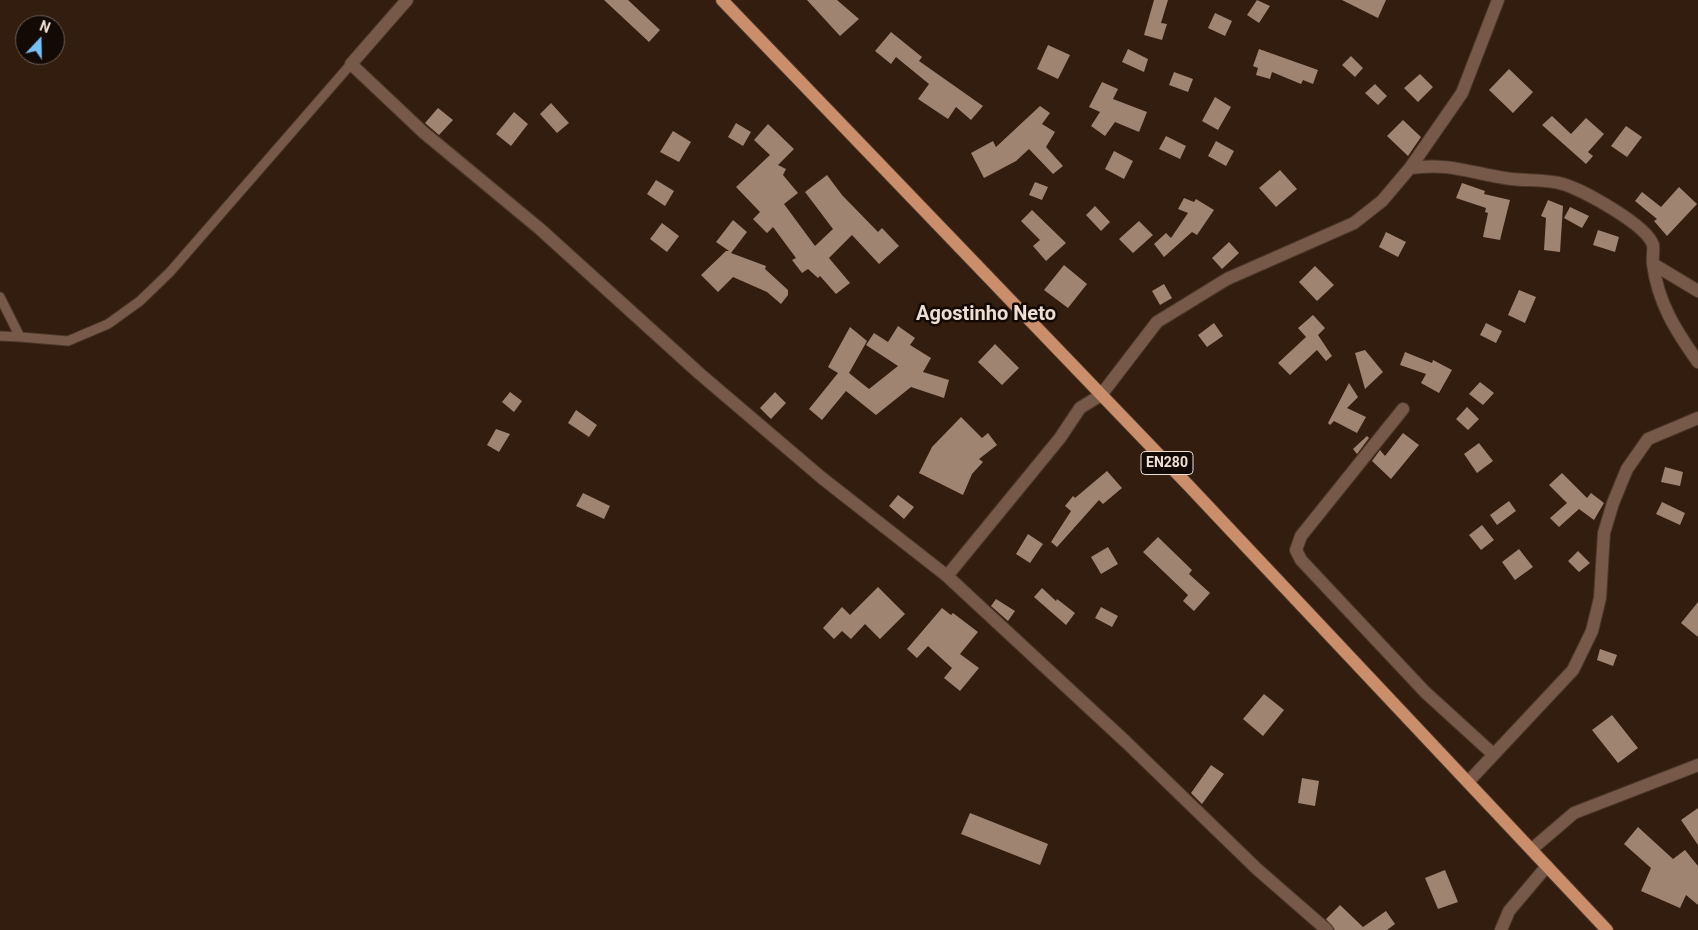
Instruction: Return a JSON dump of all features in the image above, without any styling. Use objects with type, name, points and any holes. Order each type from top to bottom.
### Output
[{"type":"main road","name":"EN280","points":[[722,0],[1101,395],[1607,930]]},
{"type":"street","points":[[406,0],[351,64],[423,132],[540,230],[707,380],[822,478],[947,576],[1126,742],[1257,869],[1327,930]]},
{"type":"street","points":[[947,576],[1060,438],[1080,408],[1101,395],[1157,322],[1227,279],[1354,223],[1382,201],[1410,168],[1462,93],[1498,0]]},
{"type":"street","points":[[1410,168],[1434,165],[1511,179],[1564,184],[1580,191],[1634,224],[1646,234],[1653,245],[1653,264],[1668,318],[1698,362]]},
{"type":"street","points":[[1653,264],[1698,291]]},
{"type":"street","points":[[1403,409],[1301,536],[1296,550],[1301,560],[1425,692],[1493,754]]},
{"type":"street","points":[[1468,782],[1573,670],[1592,631],[1600,598],[1604,533],[1626,469],[1648,439],[1698,419]]},
{"type":"street","points":[[1532,850],[1574,814],[1592,804],[1654,784],[1698,765]]},
{"type":"street","points":[[1501,930],[1509,911],[1547,866]]},
{"type":"lane","points":[[0,336],[68,341],[108,324],[140,301],[170,272],[351,64]]},
{"type":"lane","points":[[0,297],[20,337]]},
{"type":"building","points":[[604,0],[628,0],[660,30],[649,42]]},
{"type":"building","points":[[807,0],[837,0],[859,19],[840,36]]},
{"type":"building","points":[[1154,0],[1168,0],[1161,23],[1167,24],[1162,40],[1144,35]]},
{"type":"building","points":[[1257,0],[1270,6],[1259,23],[1247,15]]},
{"type":"building","points":[[1342,0],[1386,0],[1378,18]]},
{"type":"building","points":[[1215,13],[1232,21],[1225,36],[1208,28]]},
{"type":"building","points":[[891,32],[922,57],[919,61],[983,106],[971,120],[956,107],[948,119],[918,99],[929,84],[896,57],[891,64],[875,51]]},
{"type":"building","points":[[1048,45],[1070,55],[1058,79],[1037,69]]},
{"type":"building","points":[[1128,49],[1148,59],[1144,72],[1122,62]]},
{"type":"building","points":[[1259,49],[1318,70],[1313,84],[1303,80],[1301,84],[1272,72],[1270,79],[1256,75],[1258,68],[1253,66]]},
{"type":"building","points":[[1351,56],[1363,68],[1355,77],[1342,65]]},
{"type":"building","points":[[1509,69],[1533,92],[1513,113],[1489,90]]},
{"type":"building","points":[[1174,72],[1193,79],[1188,92],[1169,85]]},
{"type":"building","points":[[1420,74],[1433,87],[1418,102],[1404,88]]},
{"type":"building","points":[[1102,82],[1118,89],[1113,99],[1147,112],[1139,132],[1115,122],[1105,136],[1091,126],[1100,112],[1089,107]]},
{"type":"building","points":[[1375,84],[1387,96],[1378,105],[1365,93]]},
{"type":"building","points":[[1215,97],[1231,107],[1218,130],[1202,121]]},
{"type":"building","points":[[551,103],[569,123],[557,133],[540,114]]},
{"type":"building","points":[[1040,106],[1050,113],[1042,124],[1055,132],[1046,147],[1063,166],[1053,174],[1029,149],[1016,161],[984,178],[971,153],[993,141],[996,147]]},
{"type":"building","points":[[438,108],[453,120],[439,135],[425,123]]},
{"type":"building","points":[[514,112],[528,124],[511,146],[496,134]]},
{"type":"building","points":[[1552,116],[1571,134],[1586,118],[1604,134],[1588,152],[1593,156],[1586,164],[1542,125]]},
{"type":"building","points":[[1403,120],[1421,137],[1408,156],[1387,136]]},
{"type":"building","points":[[736,123],[751,132],[743,146],[728,137]]},
{"type":"building","points":[[768,124],[794,149],[778,165],[786,169],[783,175],[798,193],[784,204],[815,246],[833,229],[805,192],[827,175],[842,195],[878,232],[882,228],[899,246],[879,264],[852,235],[829,258],[850,283],[836,294],[820,276],[818,278],[808,269],[802,273],[792,260],[796,258],[773,227],[767,233],[753,219],[760,212],[736,187],[770,155],[754,140]]},
{"type":"building","points":[[1626,126],[1642,137],[1627,157],[1611,146]]},
{"type":"building","points":[[673,131],[691,142],[679,162],[660,152]]},
{"type":"building","points":[[1166,136],[1186,146],[1180,159],[1159,149]]},
{"type":"building","points":[[1216,141],[1234,151],[1226,166],[1208,156]]},
{"type":"building","points":[[1114,151],[1133,161],[1124,179],[1105,169]]},
{"type":"building","points":[[1280,170],[1297,189],[1276,207],[1259,188]]},
{"type":"building","points":[[656,180],[674,191],[665,206],[647,194]]},
{"type":"building","points":[[1035,182],[1048,187],[1042,200],[1029,195]]},
{"type":"building","points":[[1462,183],[1485,191],[1484,194],[1510,200],[1500,240],[1483,237],[1488,213],[1485,212],[1486,208],[1456,198]]},
{"type":"building","points":[[1679,187],[1697,204],[1667,236],[1654,221],[1657,219],[1635,201],[1642,192],[1661,207]]},
{"type":"building","points":[[1184,198],[1194,202],[1196,199],[1214,210],[1197,235],[1192,232],[1164,257],[1154,244],[1166,233],[1171,238],[1188,213],[1178,209]]},
{"type":"building","points":[[1548,200],[1563,206],[1560,252],[1544,250],[1546,218],[1541,216]]},
{"type":"building","points":[[1095,206],[1110,222],[1101,231],[1086,215]]},
{"type":"building","points":[[1570,207],[1589,216],[1582,228],[1564,218]]},
{"type":"building","points":[[1032,210],[1066,243],[1046,261],[1033,246],[1040,240],[1021,221]]},
{"type":"building","points":[[733,220],[747,232],[731,253],[766,266],[765,269],[788,290],[788,295],[781,304],[767,292],[733,277],[718,292],[701,275],[726,251],[729,251],[716,242]]},
{"type":"building","points":[[1139,221],[1153,235],[1133,253],[1119,239]]},
{"type":"building","points":[[662,223],[679,236],[667,252],[650,239]]},
{"type":"building","points":[[1598,230],[1619,237],[1615,252],[1593,245]]},
{"type":"building","points":[[1386,232],[1406,242],[1398,257],[1379,247]]},
{"type":"building","points":[[1229,242],[1239,253],[1222,269],[1212,258]]},
{"type":"building","points":[[1064,265],[1087,284],[1068,308],[1044,290]]},
{"type":"building","points":[[1315,266],[1334,285],[1317,301],[1299,282]]},
{"type":"building","points":[[1164,284],[1172,298],[1160,305],[1152,291]]},
{"type":"building","points":[[1519,290],[1536,297],[1525,323],[1508,315]]},
{"type":"building","points":[[1313,315],[1325,328],[1318,335],[1332,356],[1326,361],[1317,350],[1290,375],[1278,363],[1306,337],[1298,328]]},
{"type":"building","points":[[1214,323],[1223,336],[1207,347],[1198,335]]},
{"type":"building","points":[[1486,323],[1502,331],[1496,343],[1480,335]]},
{"type":"building","points":[[898,326],[915,338],[910,345],[931,358],[923,372],[949,380],[944,398],[911,387],[876,415],[846,391],[822,420],[809,409],[838,373],[828,367],[850,327],[867,341],[849,373],[869,389],[898,366],[866,345],[874,333],[888,342]]},
{"type":"building","points":[[995,344],[1019,368],[1002,385],[978,362]]},
{"type":"building","points":[[1365,350],[1383,372],[1365,389],[1355,353]]},
{"type":"building","points":[[1405,352],[1432,363],[1433,360],[1452,370],[1439,393],[1421,383],[1426,374],[1400,365]]},
{"type":"building","points":[[1480,382],[1494,393],[1483,405],[1469,394]]},
{"type":"building","points":[[1349,383],[1358,397],[1347,408],[1366,417],[1357,433],[1334,421],[1330,425],[1328,423]]},
{"type":"building","points":[[510,392],[522,401],[514,412],[502,402]]},
{"type":"building","points":[[775,392],[786,403],[771,419],[760,408]]},
{"type":"building","points":[[1467,407],[1479,419],[1468,430],[1456,419]]},
{"type":"building","points":[[576,410],[597,425],[589,437],[568,423]]},
{"type":"building","points":[[961,417],[982,438],[988,433],[997,445],[979,459],[983,462],[972,474],[963,495],[919,473],[932,447]]},
{"type":"building","points":[[496,429],[510,434],[499,452],[487,445]]},
{"type":"building","points":[[1403,433],[1419,445],[1391,479],[1372,461],[1380,450],[1385,456]]},
{"type":"building","points":[[1367,436],[1369,438],[1357,454],[1353,449]]},
{"type":"building","points":[[1479,443],[1493,461],[1477,473],[1464,454]]},
{"type":"building","points":[[1665,467],[1683,472],[1680,486],[1661,482]]},
{"type":"building","points":[[1107,471],[1122,488],[1103,504],[1099,500],[1057,547],[1051,542],[1071,511],[1065,506],[1073,496],[1075,498]]},
{"type":"building","points":[[1562,473],[1587,498],[1591,493],[1604,503],[1594,520],[1579,509],[1559,527],[1550,518],[1567,503],[1549,485]]},
{"type":"building","points":[[583,493],[610,506],[604,519],[576,506]]},
{"type":"building","points":[[898,495],[914,507],[904,519],[889,506]]},
{"type":"building","points":[[1509,501],[1516,511],[1497,525],[1490,515]]},
{"type":"building","points":[[1662,502],[1685,513],[1680,525],[1656,514]]},
{"type":"building","points":[[1482,525],[1494,540],[1481,550],[1469,535]]},
{"type":"building","points":[[1028,534],[1043,544],[1030,563],[1016,554]]},
{"type":"building","points":[[1158,537],[1192,570],[1189,574],[1210,593],[1194,611],[1183,601],[1188,595],[1143,552]]},
{"type":"building","points":[[1108,547],[1118,564],[1101,574],[1091,557]]},
{"type":"building","points":[[1519,549],[1533,567],[1515,580],[1502,562]]},
{"type":"building","points":[[1578,551],[1590,563],[1579,572],[1568,561]]},
{"type":"building","points":[[878,587],[905,614],[880,639],[865,624],[851,639],[842,631],[834,639],[823,628],[842,607],[850,615]]},
{"type":"building","points":[[1042,588],[1056,601],[1057,599],[1075,613],[1066,625],[1034,597]]},
{"type":"building","points":[[996,599],[1015,611],[1008,621],[991,606]]},
{"type":"building","points":[[1698,602],[1698,637],[1681,623]]},
{"type":"building","points":[[1101,607],[1118,616],[1112,627],[1095,618]]},
{"type":"building","points":[[942,608],[951,615],[953,613],[978,632],[960,654],[979,668],[960,691],[944,678],[952,668],[928,646],[917,658],[907,649]]},
{"type":"building","points":[[1600,649],[1617,655],[1613,666],[1597,660]]},
{"type":"building","points":[[1264,694],[1284,710],[1263,736],[1243,719]]},
{"type":"building","points":[[1612,715],[1638,748],[1618,763],[1592,730]]},
{"type":"building","points":[[1211,765],[1224,774],[1202,804],[1191,793]]},
{"type":"building","points":[[1302,778],[1319,781],[1315,806],[1298,803]]},
{"type":"building","points":[[1698,808],[1698,845],[1681,820]]},
{"type":"building","points":[[970,813],[1048,844],[1040,865],[961,834]]},
{"type":"building","points":[[1638,827],[1673,859],[1685,850],[1698,866],[1698,905],[1686,895],[1680,908],[1641,891],[1651,868],[1624,844]]},
{"type":"building","points":[[1445,870],[1458,902],[1438,909],[1425,878]]},
{"type":"building","points":[[1340,905],[1363,927],[1386,911],[1395,924],[1387,930],[1335,930],[1326,919]]},
{"type":"district","name":"Agostinho Neto","points":[[986,315]]}]
